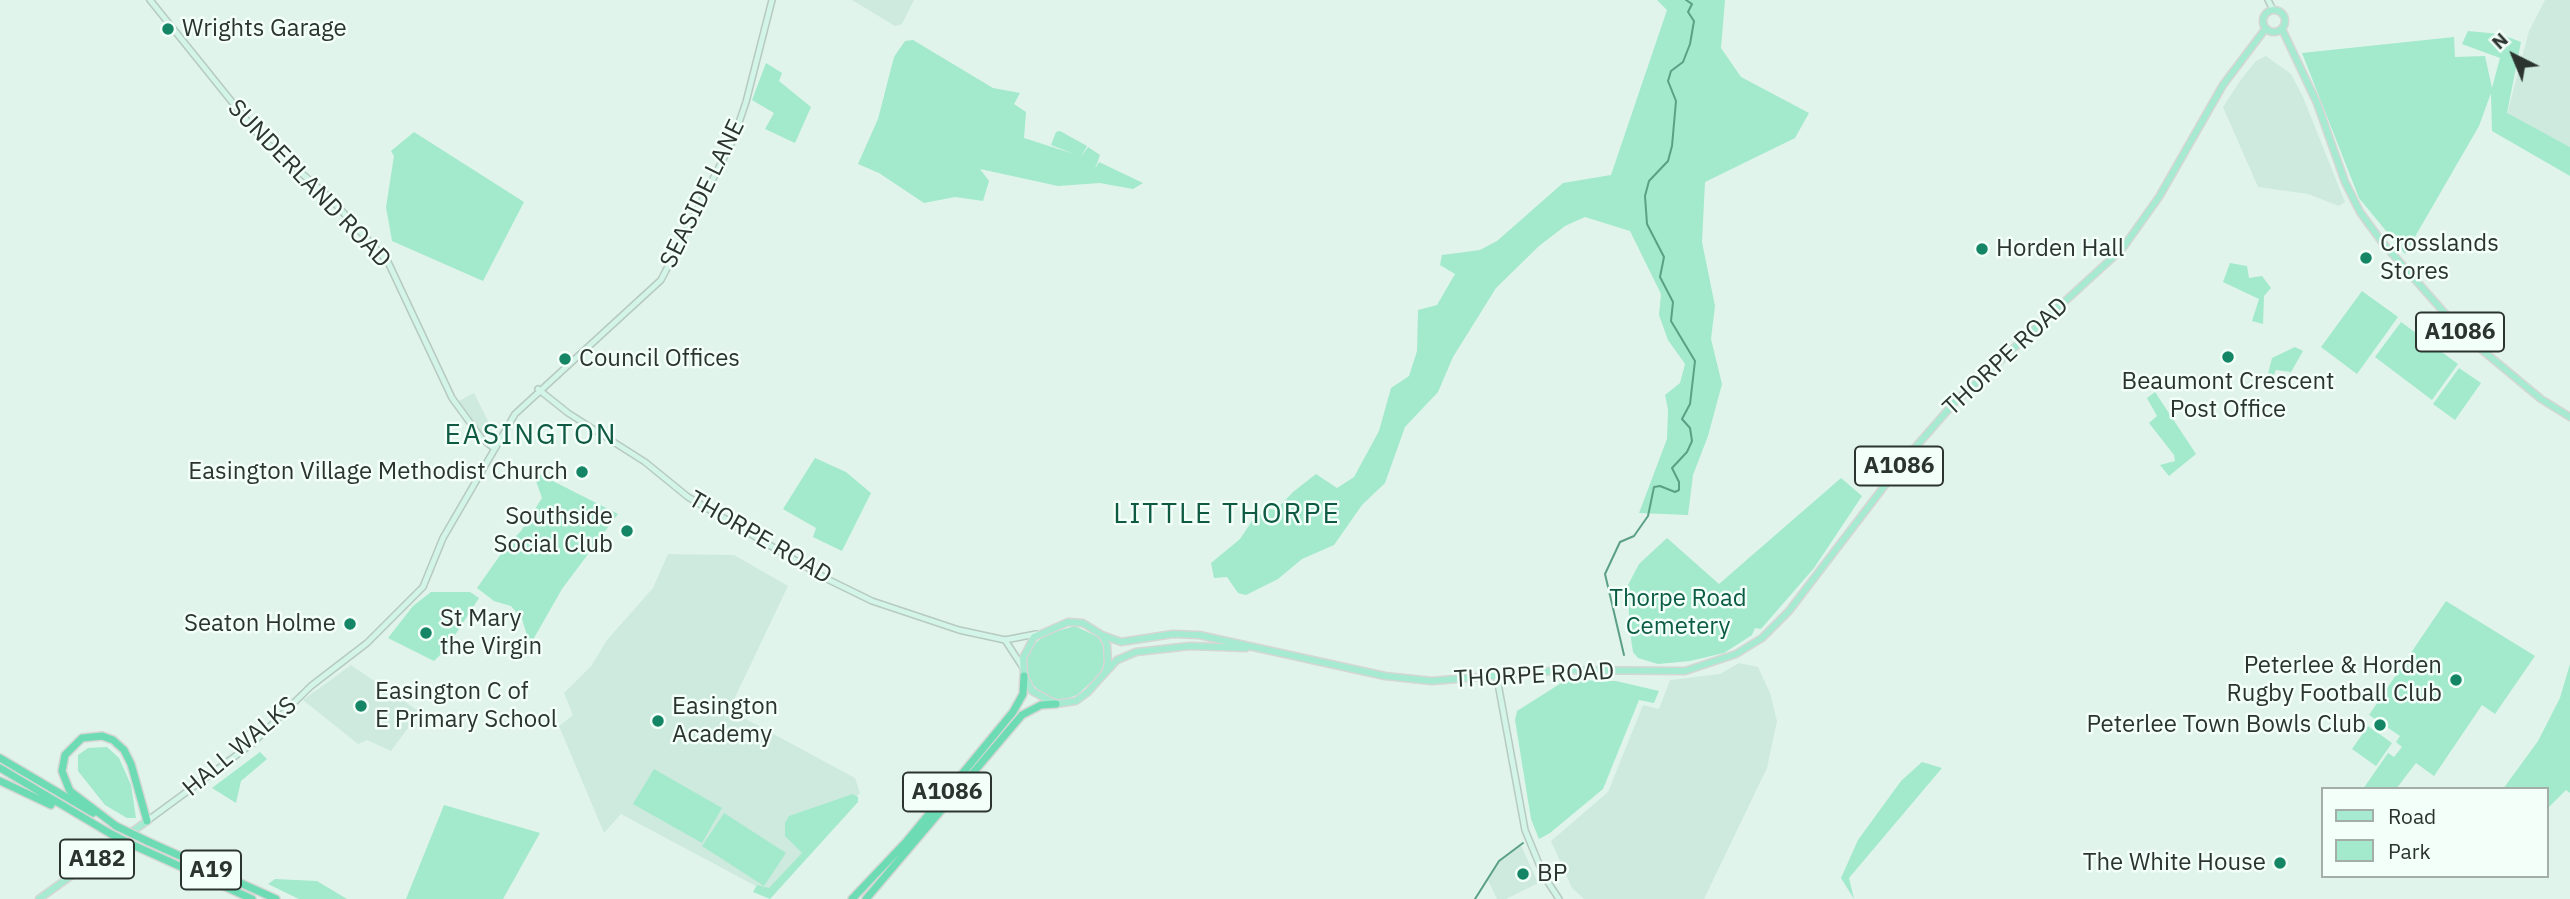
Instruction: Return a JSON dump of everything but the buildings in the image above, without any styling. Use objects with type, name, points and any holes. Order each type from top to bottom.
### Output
[{"type":"highway","name":"A1086","points":[[852,899],[906,842],[1013,712],[1023,694],[1024,676]]},
{"type":"highway","name":"A1086","points":[[866,899],[1021,715],[1041,705],[1056,704]]},
{"type":"highway","points":[[116,826],[71,791],[67,784],[62,771],[65,755],[82,738],[102,736],[113,740],[124,750],[131,764],[147,821]]},
{"type":"highway","name":"A19","points":[[0,758],[40,784],[116,826],[276,899]]},
{"type":"highway","name":"A19","points":[[0,768],[111,834],[252,899]]},
{"type":"highway","points":[[0,781],[111,834]]},
{"type":"main road","name":"SUNDERLAND ROAD","points":[[150,0],[261,138],[330,198],[388,262],[452,398],[477,433],[494,448]]},
{"type":"main road","name":"SEASIDE LANE","points":[[428,580],[437,550],[515,414],[538,389],[629,311],[668,268],[733,141],[746,102],[772,0]]},
{"type":"main road","points":[[2268,0],[2273,10],[2284,16],[2282,29],[2273,32],[2266,28],[2265,15],[2273,10]]},
{"type":"main road","name":"THORPE ROAD","points":[[1102,635],[1121,642],[1173,634],[1199,635],[1408,679],[1432,681],[1497,678],[1564,670],[1685,671],[1721,662],[1762,638],[1789,611],[1905,459],[1955,402],[2122,250],[2159,197],[2223,85],[2266,28]]},
{"type":"main road","name":"A1086","points":[[2282,29],[2317,103],[2345,182],[2360,212],[2382,242],[2464,335],[2541,399],[2570,417]]},
{"type":"main road","name":"THORPE ROAD","points":[[538,389],[568,413],[645,461],[680,492],[796,564],[872,601],[941,625],[1005,640],[1041,632]]},
{"type":"main road","name":"HALL WALKS","points":[[39,899],[253,743],[311,686],[367,643],[428,580]]},
{"type":"main road","points":[[1005,640],[1022,666],[1032,691],[1056,704],[1076,701],[1105,673],[1109,653],[1102,635],[1091,626],[1074,622],[1041,632],[1029,643],[1022,666]]},
{"type":"main road","name":"THORPE ROAD","points":[[1105,673],[1123,656],[1148,650],[1190,646],[1262,648]]},
{"type":"main road","points":[[1497,678],[1525,830],[1544,876],[1559,899]]},
{"type":"shaded area","points":[[852,0],[914,0],[902,24],[895,26]]},
{"type":"shaded area","points":[[2545,0],[2570,0],[2570,147],[2507,114],[2529,31]]},
{"type":"shaded area","points":[[2266,56],[2291,74],[2303,97],[2345,202],[2339,206],[2308,194],[2258,187],[2223,107],[2256,61]]},
{"type":"shaded area","points":[[474,393],[494,433],[492,434],[483,434],[459,401]]},
{"type":"shaded area","name":"Easington Academy","points":[[668,554],[734,555],[788,586],[729,710],[855,778],[860,793],[767,892],[621,814],[604,833],[559,726],[573,715],[564,693],[591,666],[607,640],[653,588]]},
{"type":"shaded area","points":[[1739,663],[1758,667],[1770,693],[1777,721],[1767,768],[1704,899],[1584,899],[1572,888],[1551,841],[1608,792],[1643,705],[1659,709],[1670,680],[1720,674]]},
{"type":"shaded area","name":"Easington C of E Primary School","points":[[351,665],[420,712],[391,751],[367,740],[358,744],[303,700]]},
{"type":"shaded area","points":[[1521,845],[1538,883],[1506,899],[1497,899],[1488,880],[1500,859]]},
{"type":"green space","points":[[1657,0],[1725,0],[1721,48],[1741,77],[1809,113],[1795,138],[1705,182],[1702,242],[1715,306],[1711,339],[1722,384],[1708,436],[1693,475],[1688,515],[1639,513],[1667,439],[1668,409],[1665,395],[1680,383],[1685,364],[1668,340],[1659,315],[1661,294],[1630,231],[1585,217],[1565,226],[1539,246],[1496,288],[1453,357],[1438,392],[1405,427],[1385,483],[1362,505],[1334,545],[1302,559],[1278,579],[1246,595],[1238,593],[1227,577],[1214,578],[1211,563],[1240,539],[1252,521],[1269,509],[1276,510],[1316,474],[1337,488],[1354,477],[1379,431],[1391,388],[1409,376],[1417,351],[1418,310],[1437,305],[1455,274],[1440,265],[1442,255],[1480,250],[1497,241],[1563,183],[1611,175],[1667,10]]},
{"type":"green space","points":[[2468,31],[2500,34],[2521,42],[2507,113],[2570,147],[2570,176],[2492,131],[2491,93],[2479,126],[2405,254],[2359,198],[2302,53],[2454,37],[2455,57],[2485,56],[2492,88],[2500,58],[2462,44]]},
{"type":"green space","points":[[913,40],[993,88],[1020,93],[1014,104],[1026,112],[1024,138],[1074,154],[1051,145],[1056,132],[1060,131],[1087,146],[1081,157],[1088,147],[1100,155],[1095,169],[1099,162],[1143,183],[1133,189],[1100,183],[1058,186],[980,169],[989,181],[983,201],[955,197],[924,203],[879,173],[858,164],[878,119],[894,57],[905,41]]},
{"type":"green space","points":[[766,63],[782,73],[779,81],[811,107],[795,143],[765,129],[774,113],[752,100]]},
{"type":"green space","points":[[414,132],[524,202],[483,281],[392,241],[386,207],[394,156],[391,151]]},
{"type":"green space","points":[[2230,263],[2247,266],[2249,278],[2262,276],[2271,288],[2264,296],[2263,324],[2252,321],[2259,299],[2223,282]]},
{"type":"green space","points":[[2362,291],[2398,317],[2357,374],[2321,347]]},
{"type":"green space","points":[[2401,322],[2458,364],[2432,400],[2375,357]]},
{"type":"green space","points":[[2295,347],[2303,351],[2291,372],[2276,370],[2268,387],[2265,386],[2272,358]]},
{"type":"green space","points":[[2459,368],[2481,383],[2455,420],[2433,404]]},
{"type":"green space","points":[[2155,392],[2196,454],[2169,476],[2160,465],[2175,461],[2174,455],[2149,423],[2157,416],[2147,398]]},
{"type":"green space","points":[[815,458],[846,472],[871,493],[842,551],[813,537],[816,528],[783,509]]},
{"type":"green space","points":[[539,474],[618,514],[562,589],[530,645],[522,619],[511,606],[494,601],[477,588],[508,544],[521,531],[542,498],[536,481]]},
{"type":"green space","name":"Thorpe Road Cemetery","points":[[1841,478],[1862,496],[1814,568],[1761,629],[1755,628],[1752,635],[1724,653],[1690,661],[1658,664],[1638,658],[1633,652],[1627,587],[1639,564],[1667,538],[1719,584]]},
{"type":"green space","points":[[431,592],[470,592],[479,598],[446,649],[434,661],[388,638],[413,606]]},
{"type":"green space","name":"Peterlee & Horden Rugby Football Club","points":[[2446,601],[2535,656],[2495,714],[2482,705],[2434,776],[2416,763],[2398,787],[2364,787],[2388,753],[2394,757],[2402,747],[2396,742],[2400,736],[2369,715]]},
{"type":"green space","points":[[1075,626],[1098,637],[1105,650],[1104,664],[1099,675],[1077,695],[1063,700],[1046,697],[1031,683],[1026,671],[1027,657],[1034,644],[1047,634]]},
{"type":"green space","points":[[2570,664],[2570,793],[2566,790],[2549,807],[2549,787],[2504,787],[2538,741],[2560,698]]},
{"type":"green space","points":[[1566,680],[1616,681],[1659,691],[1654,703],[1639,700],[1603,789],[1539,839],[1531,819],[1515,720],[1517,711]]},
{"type":"green space","points":[[2368,726],[2392,743],[2376,766],[2352,749]]},
{"type":"green space","points":[[107,747],[119,758],[131,785],[136,818],[127,818],[105,805],[78,771],[78,755],[88,748]]},
{"type":"green space","points":[[260,752],[267,759],[241,781],[236,803],[212,788]]},
{"type":"green space","points":[[1922,762],[1942,768],[1849,878],[1854,899],[1841,878],[1858,840],[1901,781]]},
{"type":"green space","points":[[654,769],[722,808],[702,843],[633,804]]},
{"type":"green space","points":[[853,794],[858,797],[858,802],[770,899],[753,892],[757,885],[769,888],[802,853],[785,836],[785,823],[789,816]]},
{"type":"green space","points":[[444,805],[540,833],[503,899],[406,899]]},
{"type":"green space","points":[[724,813],[786,853],[764,886],[702,846]]},
{"type":"green space","points":[[275,879],[317,881],[347,899],[299,899],[268,884]]},
{"type":"waterway","points":[[1624,655],[1605,574],[1620,542],[1634,536],[1648,516],[1654,487],[1660,486],[1675,492],[1679,490],[1679,482],[1672,468],[1687,452],[1692,441],[1690,428],[1682,419],[1690,404],[1695,361],[1671,321],[1673,302],[1660,277],[1664,257],[1647,224],[1645,196],[1649,181],[1668,161],[1672,146],[1676,101],[1668,81],[1671,71],[1683,62],[1690,44],[1694,21],[1688,12],[1692,4],[1686,0]]},
{"type":"waterway","points":[[1475,899],[1499,861],[1523,843]]},
{"type":"place","name":"Wrights Garage","points":[[168,29]]},
{"type":"place","name":"Horden Hall","points":[[1982,249]]},
{"type":"place","name":"Crosslands Stores","points":[[2366,258]]},
{"type":"place","name":"Beaumont Crescent Post Office","points":[[2228,357]]},
{"type":"place","name":"Council Offices","points":[[565,359]]},
{"type":"place","name":"Easington Village Methodist Church","points":[[582,472]]},
{"type":"place","name":"Southside Social Club","points":[[627,531]]},
{"type":"place","name":"Seaton Holme","points":[[350,624]]},
{"type":"place","name":"St Mary the Virgin","points":[[426,633]]},
{"type":"place","name":"Peterlee & Horden Rugby Football Club","points":[[2456,680]]},
{"type":"place","name":"Easington C of E Primary School","points":[[361,706]]},
{"type":"place","name":"Easington Academy","points":[[658,721]]},
{"type":"place","name":"Peterlee Town Bowls Club","points":[[2380,725]]},
{"type":"place","name":"The White House","points":[[2280,863]]},
{"type":"place","name":"BP","points":[[1523,874]]},
{"type":"district","name":"EASINGTON","points":[[531,436]]},
{"type":"district","name":"LITTLE THORPE","points":[[1227,515]]}]
